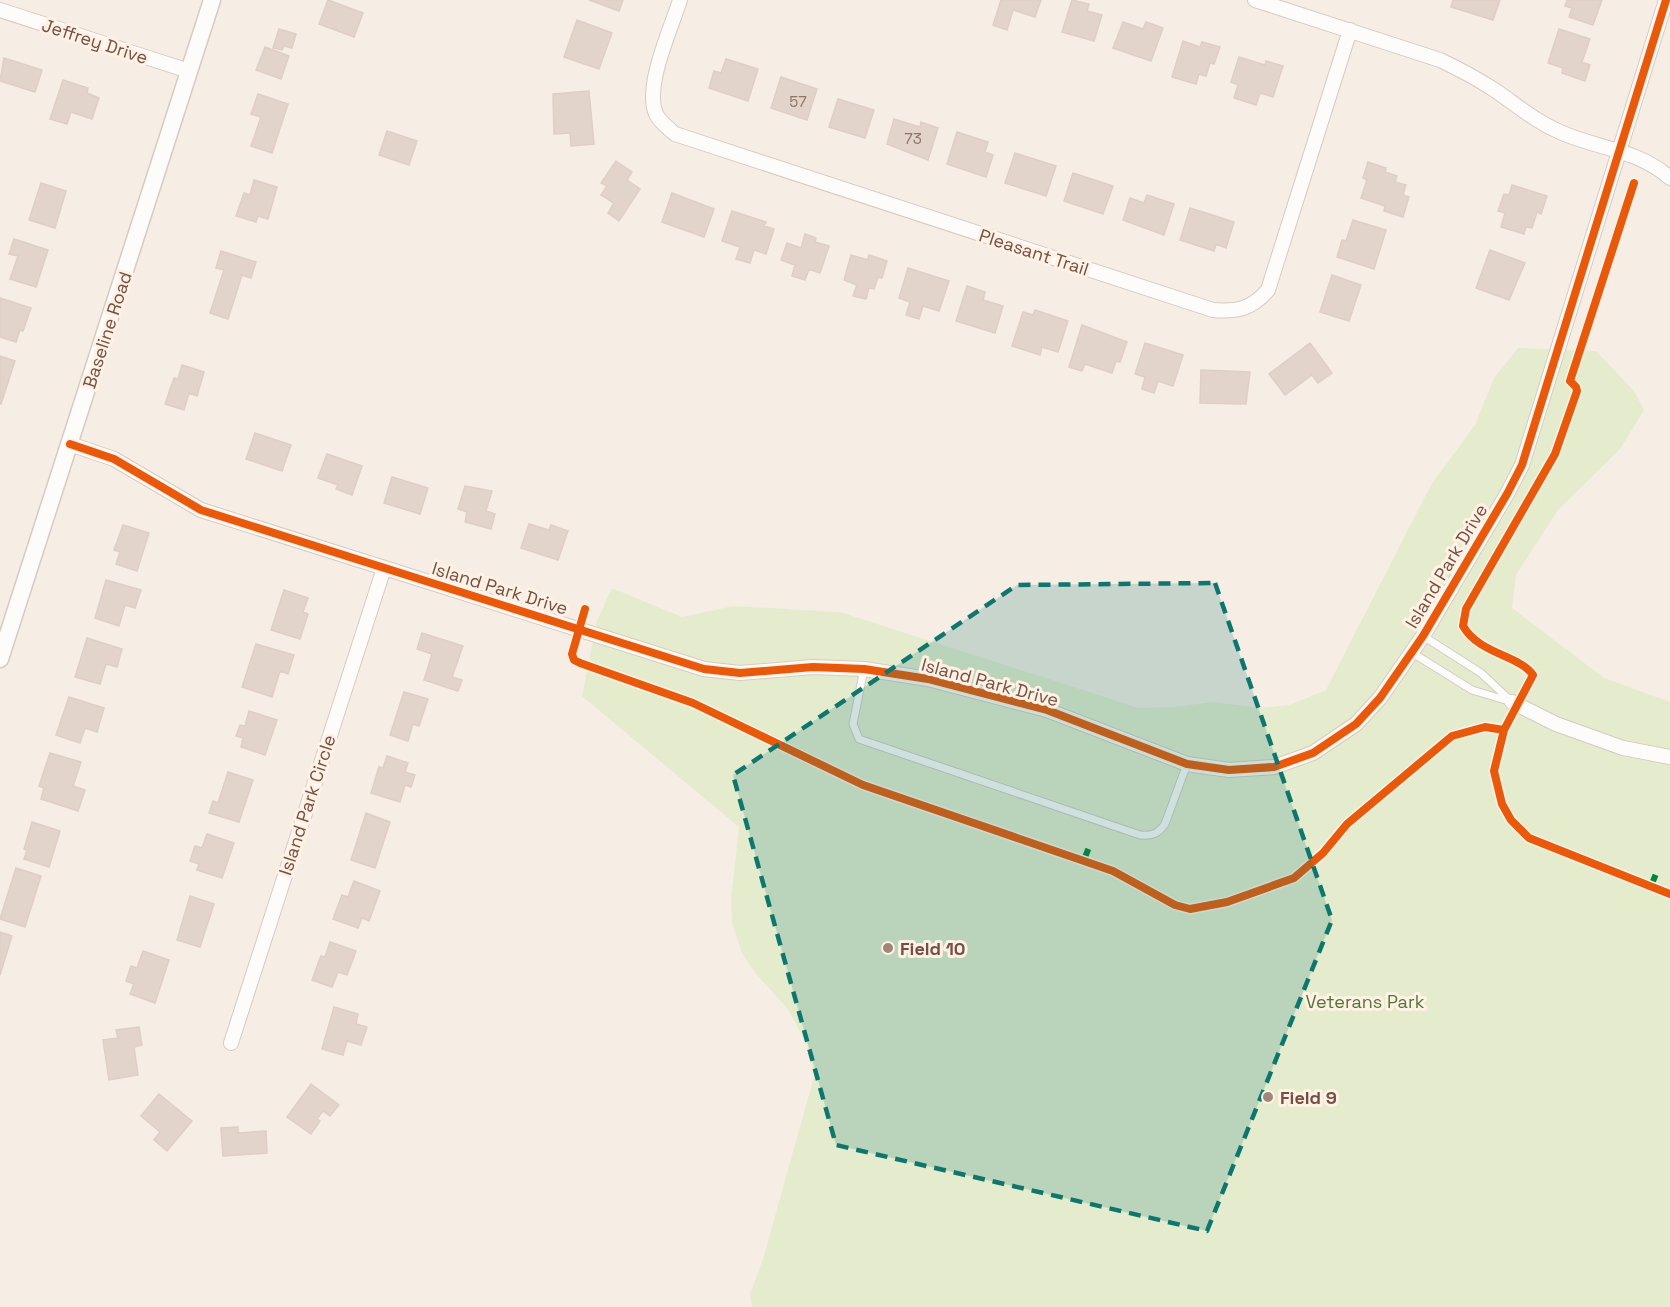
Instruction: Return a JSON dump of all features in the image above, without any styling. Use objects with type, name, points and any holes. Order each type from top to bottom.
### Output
[{"type":"street","name":"Baseline Road","points":[[0,659],[212,0]]},
{"type":"street","name":"Pleasant Trail","points":[[680,0],[653,86],[656,114],[675,134],[1213,310],[1231,311],[1247,309],[1258,302],[1268,290],[1350,30]]},
{"type":"street","points":[[1255,0],[1440,60],[1495,90],[1522,112],[1561,132],[1639,156],[1670,178]]},
{"type":"street","name":"Island Park Drive","points":[[70,444],[114,459],[201,510],[704,669],[740,673],[813,668],[864,669],[928,679],[1047,710],[1187,764],[1229,770],[1274,767],[1313,753],[1356,724],[1380,698],[1423,636],[1522,465],[1666,0]]},
{"type":"street","name":"Jeffrey Drive","points":[[0,10],[189,72]]},
{"type":"street","name":"Island Park Circle","points":[[231,1042],[384,568]]},
{"type":"street","points":[[1512,702],[1556,724],[1623,748],[1670,757]]},
{"type":"lane","points":[[1423,636],[1481,673],[1512,702]]},
{"type":"lane","points":[[1411,652],[1472,690],[1512,702]]},
{"type":"lane","points":[[864,669],[853,724],[859,739],[1140,835],[1149,836],[1159,832],[1165,824],[1187,764]]},
{"type":"highlighted area","points":[[1215,583],[1332,920],[1207,1231],[836,1145],[733,775],[1017,585]]},
{"type":"green space","name":"Veterans Park","points":[[1518,348],[1596,351],[1634,391],[1644,410],[1620,449],[1558,510],[1516,575],[1512,608],[1604,678],[1670,702],[1670,1307],[752,1307],[750,1294],[763,1259],[814,1077],[809,1049],[788,1009],[756,974],[742,953],[732,923],[731,900],[739,827],[582,696],[597,621],[612,588],[682,617],[734,606],[840,612],[1139,708],[1174,707],[1213,702],[1259,708],[1289,705],[1326,690],[1431,485],[1475,425],[1494,378]]},
{"type":"building","points":[[328,0],[363,13],[354,37],[319,24]]},
{"type":"building","points":[[589,0],[623,0],[619,11]]},
{"type":"building","points":[[1001,0],[1041,0],[1035,17],[1013,10],[1007,30],[993,25]]},
{"type":"building","points":[[1072,0],[1089,4],[1087,11],[1102,15],[1094,41],[1062,32]]},
{"type":"building","points":[[1453,0],[1500,0],[1493,20],[1451,7]]},
{"type":"building","points":[[1567,0],[1602,0],[1593,25],[1569,17],[1572,8],[1565,6]]},
{"type":"building","points":[[577,20],[612,33],[599,69],[564,57]]},
{"type":"building","points":[[1123,22],[1143,29],[1146,22],[1163,28],[1151,61],[1113,48]]},
{"type":"building","points":[[279,29],[296,34],[292,48],[284,46],[282,50],[273,48]]},
{"type":"building","points":[[1559,29],[1590,39],[1582,62],[1590,65],[1585,81],[1562,73],[1563,68],[1548,63]]},
{"type":"building","points":[[1183,41],[1200,47],[1202,42],[1220,47],[1214,64],[1210,63],[1206,76],[1199,74],[1196,84],[1172,77]]},
{"type":"building","points":[[265,47],[289,56],[281,79],[256,70]]},
{"type":"building","points":[[1239,57],[1265,65],[1266,61],[1283,66],[1273,97],[1260,93],[1256,105],[1234,98],[1238,85],[1231,82]]},
{"type":"building","points":[[4,58],[42,70],[35,92],[0,81]]},
{"type":"building","points":[[726,59],[758,69],[748,101],[709,88],[714,71],[721,73]]},
{"type":"building","points":[[781,77],[817,89],[807,120],[771,108]]},
{"type":"building","points":[[63,80],[88,88],[87,93],[99,98],[92,119],[71,112],[67,124],[50,119]]},
{"type":"building","points":[[589,91],[594,144],[571,146],[570,133],[554,134],[553,94]]},
{"type":"building","points":[[258,94],[288,104],[272,153],[251,146],[261,117],[251,114]]},
{"type":"building","points":[[838,99],[874,110],[865,138],[829,127]]},
{"type":"building","points":[[894,119],[920,127],[921,122],[938,128],[928,160],[887,144]]},
{"type":"building","points":[[387,131],[417,141],[409,165],[379,155]]},
{"type":"building","points":[[957,132],[988,142],[985,152],[993,155],[986,177],[947,164]]},
{"type":"building","points":[[1015,153],[1056,166],[1046,196],[1005,183]]},
{"type":"building","points":[[616,161],[632,172],[627,180],[640,189],[619,221],[608,213],[614,203],[601,195],[607,186],[601,183]]},
{"type":"building","points":[[1368,162],[1386,168],[1385,172],[1397,176],[1395,182],[1406,185],[1403,195],[1409,197],[1403,217],[1384,211],[1385,206],[1361,198],[1367,180],[1363,178]]},
{"type":"building","points":[[1073,173],[1113,186],[1103,214],[1064,201]]},
{"type":"building","points":[[254,180],[277,187],[268,219],[258,216],[256,222],[236,216],[244,193],[250,195]]},
{"type":"building","points":[[41,183],[66,191],[55,228],[29,220]]},
{"type":"building","points":[[1512,185],[1547,196],[1541,214],[1537,212],[1532,228],[1526,227],[1524,234],[1501,227],[1505,213],[1498,211],[1504,194],[1509,195]]},
{"type":"building","points":[[672,193],[714,209],[704,237],[662,222]]},
{"type":"building","points":[[1147,195],[1174,204],[1164,235],[1123,220],[1130,198],[1144,203]]},
{"type":"building","points":[[1190,208],[1234,222],[1226,248],[1216,244],[1214,251],[1180,240]]},
{"type":"building","points":[[732,211],[766,222],[764,226],[774,229],[766,254],[754,250],[750,263],[736,259],[740,247],[722,241]]},
{"type":"building","points":[[1353,220],[1386,230],[1374,269],[1337,257],[1342,240],[1346,241]]},
{"type":"building","points":[[805,234],[816,238],[815,242],[829,246],[820,273],[809,269],[805,280],[792,276],[795,265],[781,260],[787,243],[801,248]]},
{"type":"building","points":[[14,239],[48,250],[36,287],[10,279],[18,256],[9,254]]},
{"type":"building","points":[[1490,250],[1525,263],[1509,300],[1476,288]]},
{"type":"building","points":[[221,251],[256,262],[251,278],[242,275],[228,319],[210,313],[224,270],[216,268]]},
{"type":"building","points":[[851,255],[868,260],[869,255],[887,261],[882,278],[878,277],[874,289],[869,288],[866,299],[853,296],[857,285],[844,280]]},
{"type":"building","points":[[908,268],[949,281],[939,311],[923,306],[919,319],[906,315],[910,302],[899,298]]},
{"type":"building","points":[[1332,275],[1361,285],[1349,321],[1320,312]]},
{"type":"building","points":[[967,286],[985,292],[983,300],[1003,306],[995,333],[956,321]]},
{"type":"building","points":[[0,298],[31,308],[23,331],[20,330],[16,342],[0,337]]},
{"type":"building","points":[[1035,310],[1068,321],[1058,352],[1042,347],[1040,355],[1012,346],[1023,312],[1033,315]]},
{"type":"building","points":[[1082,325],[1127,342],[1120,362],[1116,361],[1112,373],[1085,364],[1082,371],[1069,367]]},
{"type":"building","points":[[1145,343],[1183,355],[1173,386],[1158,381],[1154,393],[1142,389],[1145,377],[1135,374]]},
{"type":"building","points":[[1310,343],[1332,373],[1318,383],[1312,375],[1285,395],[1269,374]]},
{"type":"building","points":[[0,356],[15,361],[1,404],[0,404]]},
{"type":"building","points":[[182,365],[204,372],[197,396],[189,393],[184,410],[165,404],[174,378],[178,379]]},
{"type":"building","points":[[1201,370],[1250,372],[1246,404],[1200,403]]},
{"type":"building","points":[[255,433],[291,445],[282,471],[246,459]]},
{"type":"building","points":[[327,454],[362,466],[352,495],[336,489],[338,485],[318,478]]},
{"type":"building","points":[[392,477],[428,488],[420,514],[384,503]]},
{"type":"building","points":[[465,486],[492,491],[486,511],[495,514],[491,529],[465,522],[467,512],[458,509]]},
{"type":"building","points":[[529,524],[549,530],[551,525],[568,531],[558,560],[521,548]]},
{"type":"building","points":[[123,525],[149,533],[137,571],[116,564],[120,552],[114,550]]},
{"type":"building","points":[[106,580],[141,590],[135,608],[125,605],[119,626],[95,618]]},
{"type":"building","points":[[284,590],[308,598],[303,612],[308,614],[300,639],[271,630]]},
{"type":"building","points":[[422,633],[463,646],[452,677],[462,680],[458,691],[424,680],[432,654],[417,649]]},
{"type":"building","points":[[87,638],[122,649],[117,667],[106,664],[100,684],[75,677]]},
{"type":"building","points":[[256,644],[294,655],[288,674],[280,671],[272,697],[242,687]]},
{"type":"building","points":[[404,692],[428,699],[419,726],[413,724],[408,741],[390,735]]},
{"type":"building","points":[[69,697],[104,708],[97,732],[85,728],[80,743],[56,735]]},
{"type":"building","points":[[249,711],[277,720],[265,755],[241,747],[243,738],[236,736],[240,725],[245,726]]},
{"type":"building","points":[[50,753],[81,762],[73,786],[85,790],[78,811],[41,799],[44,788],[39,786]]},
{"type":"building","points":[[387,756],[408,763],[405,772],[415,775],[411,787],[405,785],[400,802],[371,793],[379,767],[383,768]]},
{"type":"building","points":[[228,772],[253,780],[239,822],[209,813],[213,801],[218,803]]},
{"type":"building","points":[[366,813],[390,822],[375,868],[351,860]]},
{"type":"building","points":[[32,822],[60,831],[49,867],[24,859],[27,850],[24,849]]},
{"type":"building","points":[[207,834],[234,843],[222,878],[197,870],[199,864],[190,861],[195,846],[202,848]]},
{"type":"building","points":[[16,868],[41,876],[25,927],[0,919]]},
{"type":"building","points":[[354,881],[380,891],[369,921],[362,918],[358,928],[333,919],[342,895],[348,897]]},
{"type":"building","points":[[190,896],[214,904],[200,947],[177,940]]},
{"type":"building","points":[[0,932],[12,936],[0,975]]},
{"type":"building","points":[[330,942],[356,951],[347,975],[338,972],[332,987],[312,980],[321,956],[325,957]]},
{"type":"building","points":[[143,951],[169,960],[155,1003],[130,994],[134,984],[126,981],[131,966],[137,968]]},
{"type":"building","points":[[334,1007],[358,1014],[356,1024],[367,1027],[361,1045],[347,1041],[343,1055],[322,1049]]},
{"type":"building","points":[[139,1027],[142,1045],[134,1047],[138,1075],[109,1080],[103,1040],[118,1038],[116,1030]]},
{"type":"building","points":[[311,1084],[339,1105],[330,1116],[323,1111],[317,1119],[320,1121],[311,1134],[287,1117]]},
{"type":"building","points":[[159,1094],[192,1121],[167,1151],[154,1140],[160,1132],[141,1116]]},
{"type":"building","points":[[238,1127],[238,1133],[266,1131],[267,1153],[223,1156],[221,1128]]},
{"type":"marked path","points":[[1084,860],[1089,847]]},
{"type":"marked path","points":[[1651,886],[1656,874]]},
{"type":"cycle path","points":[[70,444],[114,459],[201,510],[704,669],[740,673],[813,667],[864,669],[928,679],[1047,710],[1187,764],[1229,770],[1274,767],[1313,753],[1356,724],[1380,698],[1423,636],[1522,465],[1666,0]]},
{"type":"cycle path","points":[[1634,183],[1570,381],[1577,391],[1555,454],[1466,609],[1463,626],[1479,643],[1527,668],[1533,675],[1504,730],[1494,771],[1502,804],[1511,820],[1529,838],[1670,894]]},
{"type":"cycle path","points":[[585,609],[572,654],[574,660],[580,663],[693,703],[863,785],[1113,871],[1175,905],[1190,909],[1227,902],[1294,878],[1323,853],[1347,824],[1452,736],[1485,727],[1504,730]]},
{"type":"place","name":"Field 10","points":[[888,948]]},
{"type":"place","name":"Field 9","points":[[1268,1097]]}]
